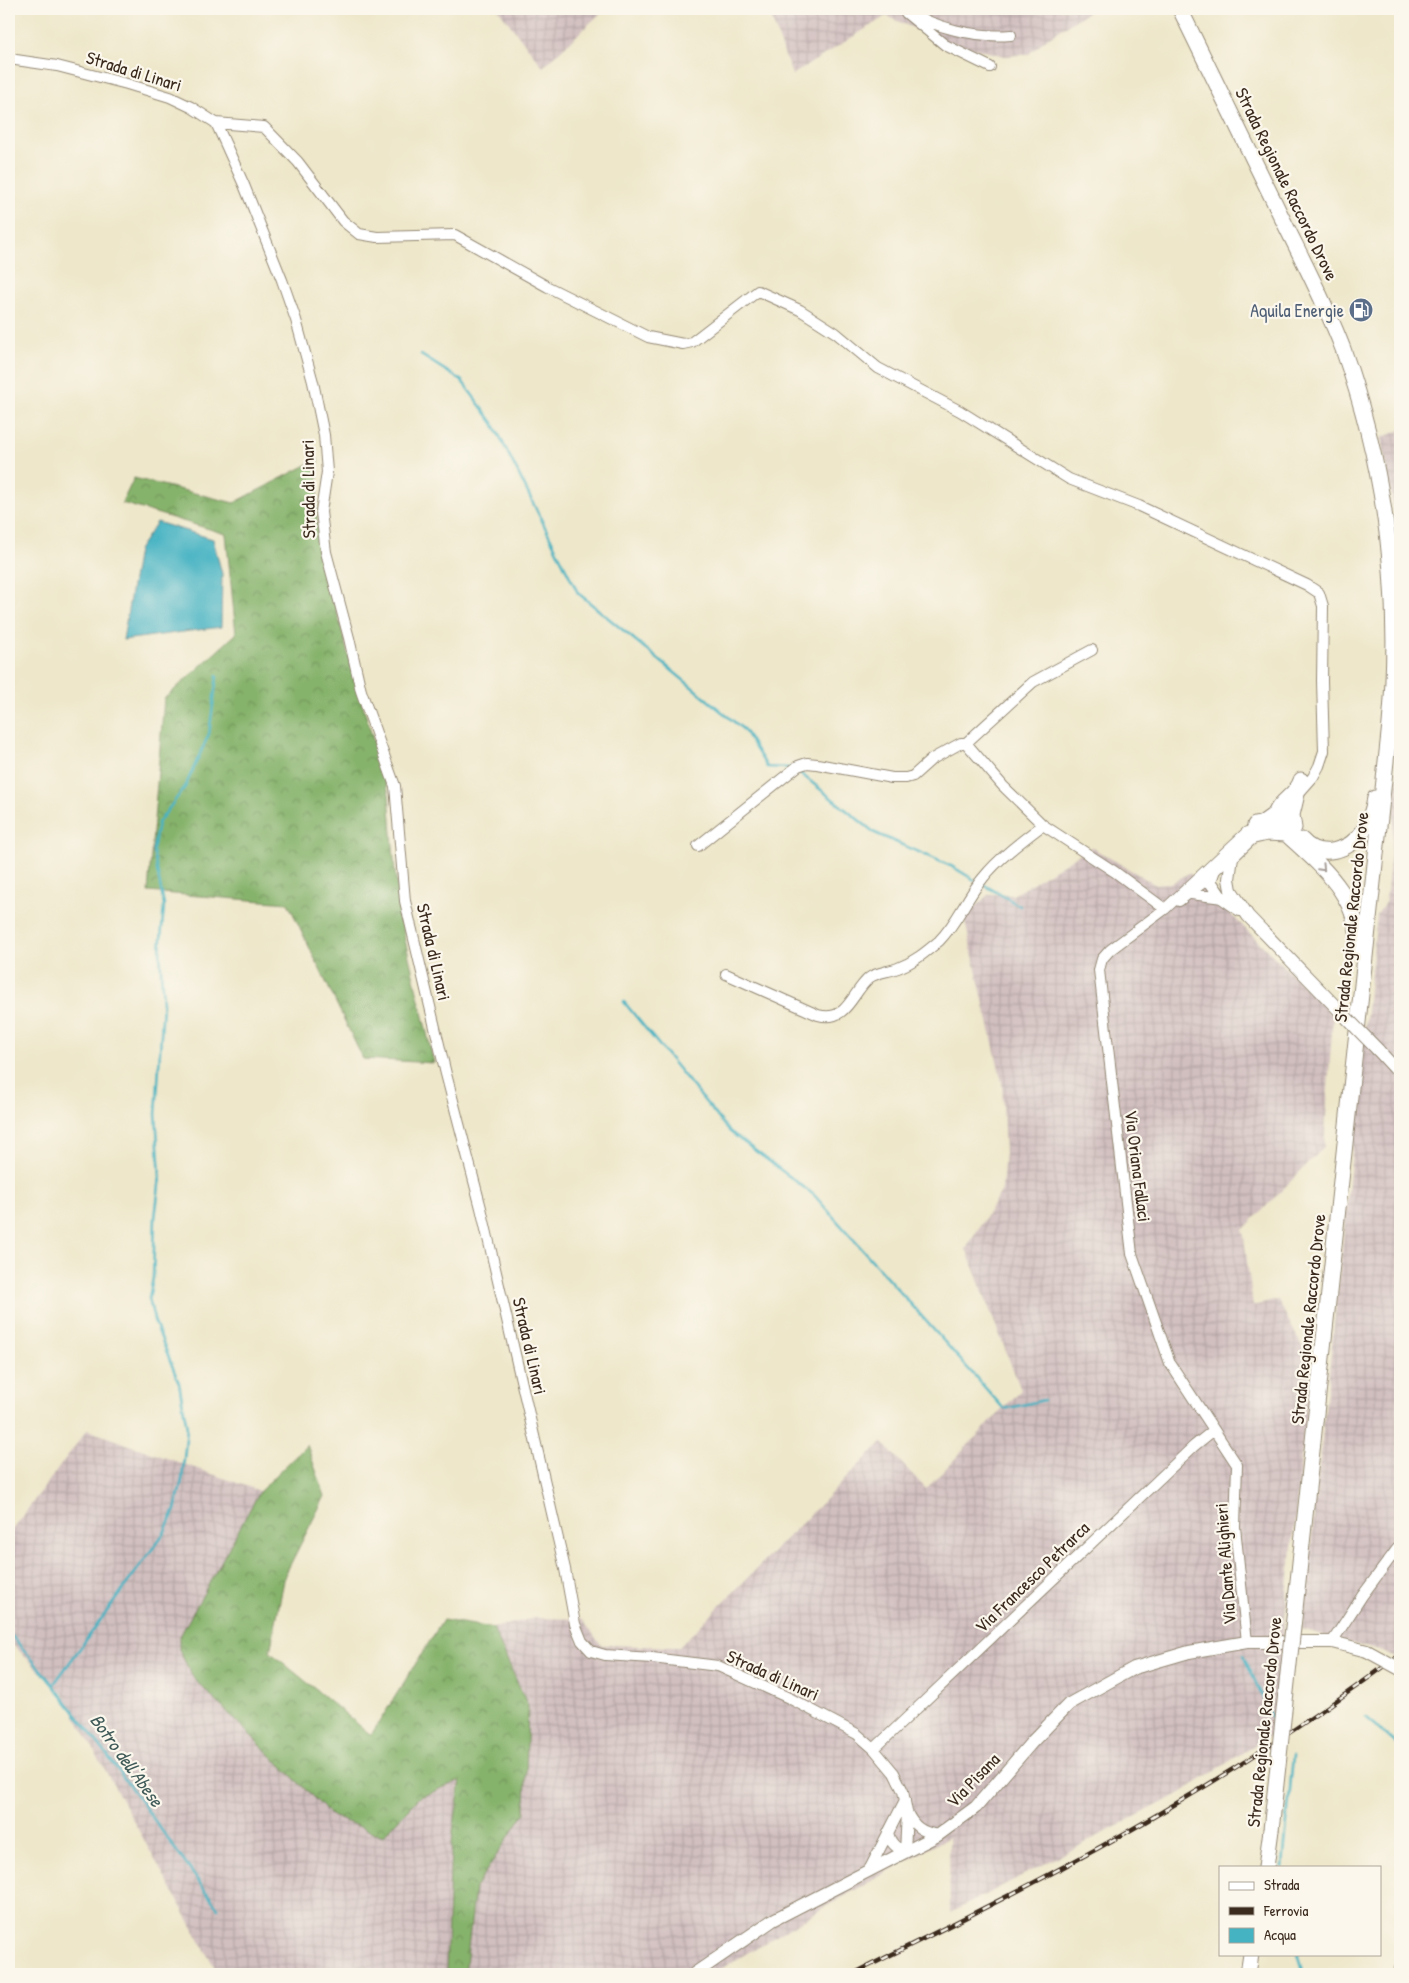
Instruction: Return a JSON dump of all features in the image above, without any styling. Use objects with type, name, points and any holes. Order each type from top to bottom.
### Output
[{"type":"main road","name":"Strada Regionale Raccordo Drove","points":[[1180,9],[1335,329],[1364,417],[1382,491],[1392,574],[1395,640],[1392,707],[1266,1866]]},
{"type":"main road","points":[[1382,491],[1393,518],[1400,578]]},
{"type":"main road","points":[[1275,814],[1278,826],[1290,831],[1310,847],[1328,851],[1348,845],[1359,836],[1367,824],[1375,798],[1387,674],[1395,640]]},
{"type":"main road","points":[[1371,909],[1383,873],[1400,716]]},
{"type":"main road","points":[[1299,787],[1290,831],[1307,853],[1338,886],[1349,904],[1357,924],[1358,961],[1349,1038],[1350,1065],[1353,1077]]},
{"type":"main road","points":[[1252,831],[1275,814],[1279,807],[1299,787]]},
{"type":"main road","points":[[1252,831],[1267,833],[1290,831]]},
{"type":"main road","points":[[1271,1830],[1273,1846],[1272,1866]]},
{"type":"street","points":[[903,9],[940,25],[952,28],[984,35],[1011,35]]},
{"type":"street","points":[[903,9],[914,21],[945,45],[990,67]]},
{"type":"street","name":"Strada di Linari","points":[[9,59],[57,66],[144,89],[191,107],[216,123],[244,185],[282,280],[296,320],[313,382],[324,434],[327,472],[322,512],[326,552],[361,691],[395,786],[405,900],[446,1074],[484,1217],[563,1560],[575,1624],[582,1641],[591,1650],[605,1655],[652,1658],[718,1666],[833,1720],[857,1734],[874,1749],[894,1773],[903,1790],[907,1812],[904,1852]]},
{"type":"street","points":[[216,123],[264,127],[298,162],[343,221],[359,234],[377,237],[455,235],[548,287],[648,337],[683,344],[692,342],[758,291],[800,310],[836,333],[878,368],[960,411],[1070,479],[1138,506],[1308,585],[1319,594],[1323,606],[1322,740],[1324,751],[1320,766],[1312,779],[1299,787],[1192,888]]},
{"type":"street","points":[[698,846],[798,766],[806,763],[874,775],[906,778],[913,776],[932,759],[956,744],[966,743],[1033,682],[1092,650]]},
{"type":"street","points":[[1299,787],[1315,762],[1322,740]]},
{"type":"street","points":[[966,743],[1003,786],[1043,824],[1115,872],[1161,912]]},
{"type":"street","points":[[726,974],[818,1014],[828,1017],[835,1016],[842,1011],[871,977],[914,961],[939,941],[955,923],[983,877],[1020,842],[1043,824]]},
{"type":"street","points":[[1192,888],[1211,877],[1232,857],[1252,831]]},
{"type":"street","points":[[1252,831],[1214,870],[1211,877],[1212,884],[1226,893],[1400,1074]]},
{"type":"street","points":[[1226,893],[1232,857]]},
{"type":"street","points":[[1192,888],[1226,893]]},
{"type":"street","name":"Via Oriana Fallaci","points":[[1192,888],[1110,950],[1102,959],[1098,970],[1132,1254],[1170,1363],[1214,1430]]},
{"type":"street","name":"Via Francesco Petrarca","points":[[874,1749],[1194,1446],[1214,1430]]},
{"type":"street","name":"Via Dante Alighieri","points":[[1214,1430],[1237,1465],[1234,1527],[1248,1642]]},
{"type":"street","points":[[1332,1642],[1362,1596],[1400,1545]]},
{"type":"street","name":"Via Pisana","points":[[694,1974],[773,1920],[938,1835],[960,1820],[976,1807],[1032,1742],[1069,1704],[1134,1668],[1189,1652],[1248,1642],[1281,1642]]},
{"type":"street","points":[[1299,1642],[1332,1642],[1367,1652],[1400,1669]]},
{"type":"street","points":[[869,1870],[905,1800]]},
{"type":"street","points":[[907,1812],[915,1826],[927,1833],[938,1835]]},
{"type":"street","points":[[888,1832],[893,1845],[904,1852]]},
{"type":"street","points":[[1397,1974],[1400,1969]]},
{"type":"shaded area","points":[[498,9],[605,9],[543,67]]},
{"type":"shaded area","points":[[768,9],[1093,9],[1046,39],[1029,54],[1005,56],[943,41],[886,16],[792,75]]},
{"type":"shaded area","points":[[1400,430],[1400,544],[1381,438]]},
{"type":"shaded area","points":[[1400,754],[1400,1660],[1382,1652],[1302,1629],[1377,915],[1386,901]]},
{"type":"shaded area","points":[[1091,847],[1154,884],[1172,883],[1189,873],[1333,1015],[1324,1147],[1243,1230],[1253,1306],[1278,1300],[1311,1364],[1273,1733],[1179,1794],[950,1913],[949,1837],[712,1974],[465,1974],[475,1888],[525,1812],[528,1706],[493,1628],[534,1618],[582,1619],[601,1645],[679,1647],[882,1442],[926,1489],[1021,1390],[966,1249],[1002,1190],[1005,1152],[1002,1082],[964,917],[989,894],[1013,895]]},
{"type":"shaded area","points":[[87,1430],[260,1491],[179,1638],[179,1650],[383,1836],[418,1798],[462,1780],[453,1831],[446,1974],[214,1974],[215,1968],[63,1694],[9,1641],[9,1534]]},
{"type":"green space","points":[[318,459],[317,520],[327,573],[348,654],[389,794],[395,872],[405,940],[434,1063],[363,1059],[288,903],[148,892],[164,699],[236,634],[226,534],[122,503],[134,478],[234,503]]},
{"type":"green space","points":[[307,1445],[325,1496],[285,1575],[270,1652],[371,1735],[443,1620],[493,1628],[528,1706],[525,1812],[475,1888],[465,1974],[446,1974],[450,1869],[453,1831],[461,1780],[418,1798],[383,1836],[332,1816],[194,1679],[179,1650],[179,1638],[260,1491]]},
{"type":"water","points":[[157,522],[213,539],[222,574],[221,627],[123,640],[138,550]]},
{"type":"waterway","points":[[421,355],[462,381],[493,423],[578,593],[744,730],[767,767],[791,768]]},
{"type":"waterway","points":[[54,1684],[164,1533],[175,1510],[182,1480],[187,1428],[179,1383],[154,1320],[149,1298],[153,1278],[155,1218],[160,1177],[156,1114],[163,1004],[160,951],[164,905],[153,850],[158,823],[185,787],[209,734],[217,676]]},
{"type":"waterway","points":[[800,773],[875,833],[953,867],[976,881]]},
{"type":"waterway","points":[[981,883],[1020,906]]},
{"type":"waterway","points":[[624,1002],[729,1131],[814,1195],[1004,1409],[1044,1400]]},
{"type":"waterway","name":"Botro dell'Abese","points":[[9,1633],[91,1733],[218,1908]]},
{"type":"waterway","points":[[1243,1655],[1273,1720]]},
{"type":"waterway","points":[[1366,1717],[1400,1747]]},
{"type":"waterway","points":[[1283,1866],[1293,1756]]},
{"type":"waterway","points":[[1299,1956],[1304,1974]]},
{"type":"railway","points":[[853,1974],[1097,1849],[1206,1786],[1318,1713],[1400,1655]]},
{"type":"place","name":"Aquila Energie","points":[[1361,310]]}]
